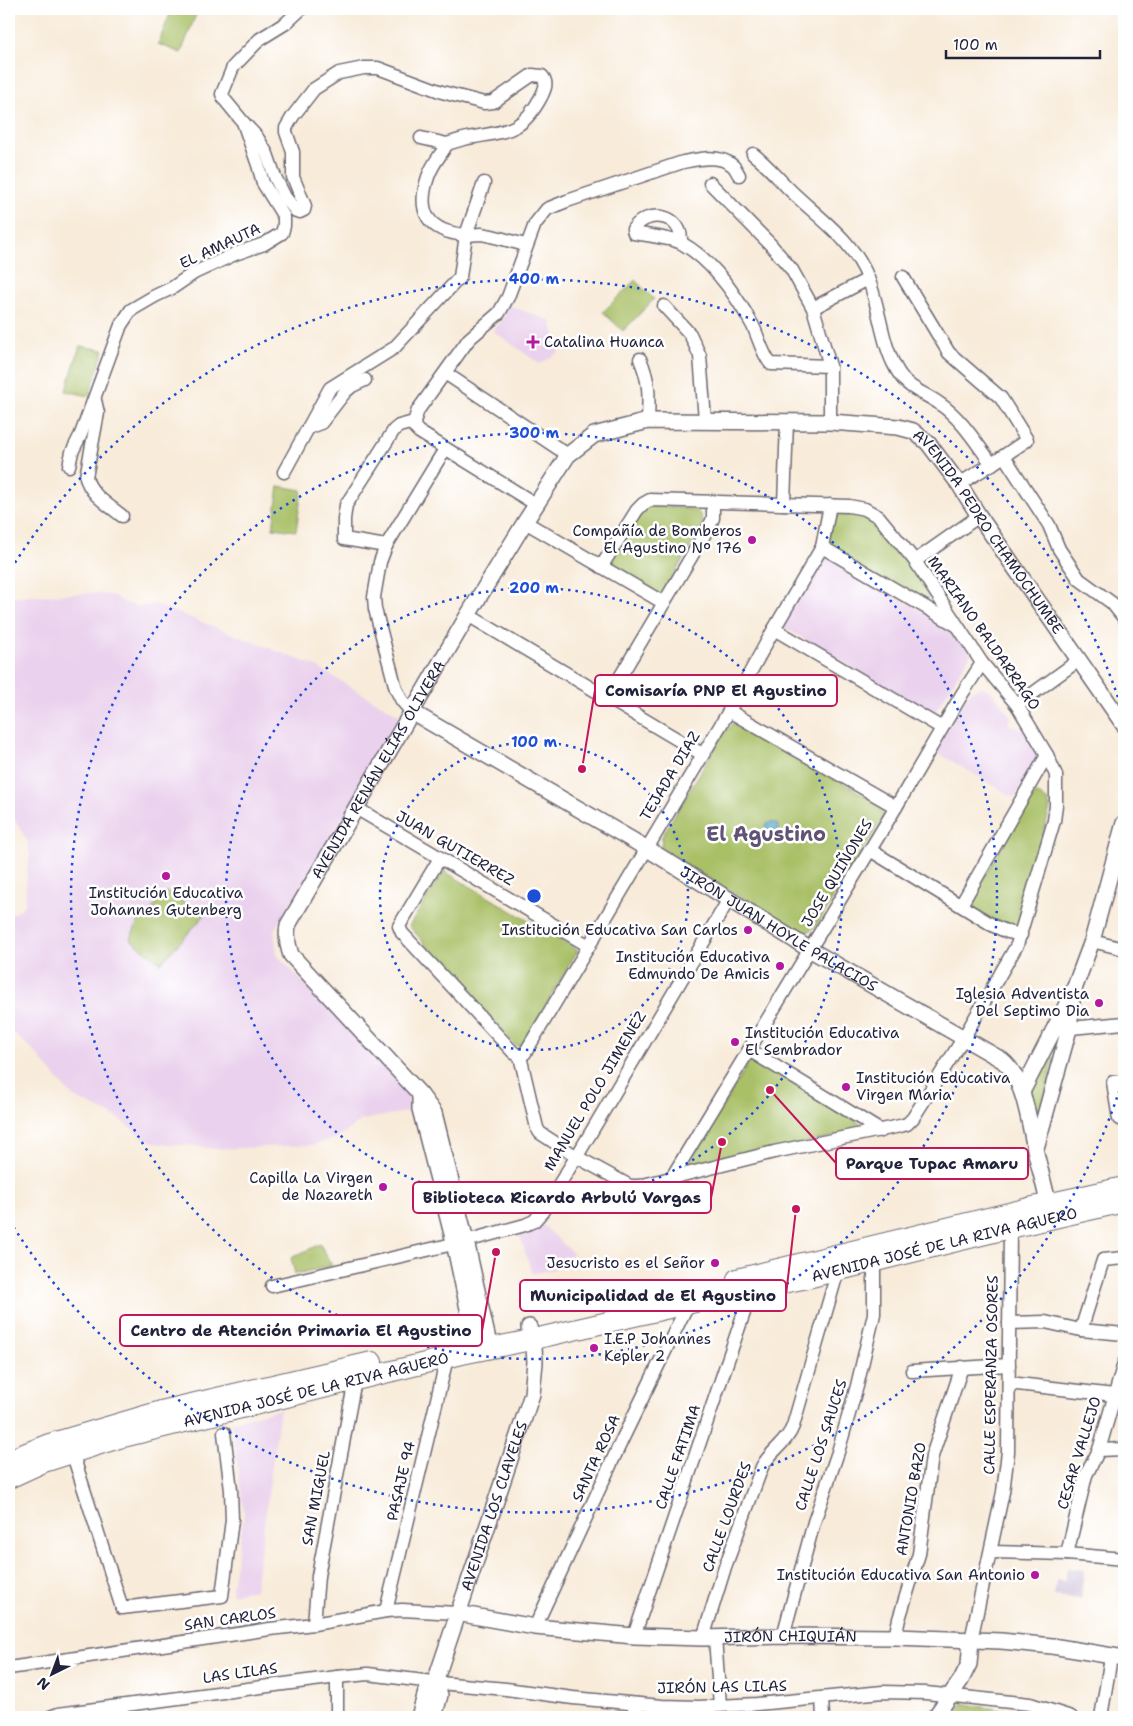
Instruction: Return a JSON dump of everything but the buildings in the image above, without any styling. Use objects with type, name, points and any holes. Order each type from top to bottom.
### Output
[{"type":"main road","name":"AVENIDA JOSÉ DE LA RIVA AGUERO","points":[[530,1334],[1050,1211],[1124,1187]]},
{"type":"main road","name":"AVENIDA JOSÉ DE LA RIVA AGUERO","points":[[9,1460],[49,1444],[161,1411],[294,1379],[405,1361],[530,1334],[688,1304],[1010,1228],[1050,1211],[1124,1202]]},
{"type":"main road","name":"AVENIDA JOSÉ DE LA RIVA AGUERO","points":[[9,1478],[44,1462],[118,1438],[355,1380],[405,1361],[447,1358],[482,1344]]},
{"type":"street","name":"EL AMAUTA","points":[[69,466],[72,452],[121,325],[131,310],[172,288],[194,273],[264,244],[282,232],[284,216],[262,183],[258,164],[243,122],[224,100],[222,94],[233,66],[260,39],[286,23],[300,9]]},
{"type":"street","points":[[243,122],[257,137],[285,197],[296,211],[300,212],[304,210],[305,206],[293,177],[293,152],[287,137],[286,128],[314,89],[339,73],[364,68],[378,68],[442,92],[484,103],[493,102],[532,75],[537,74],[545,79],[545,89],[539,100],[525,119],[512,128],[496,134],[472,137],[447,144],[422,138]]},
{"type":"street","points":[[447,144],[442,154],[435,161],[428,178],[423,206],[425,214],[430,221],[444,231],[466,235],[481,234],[526,245]]},
{"type":"street","points":[[753,154],[766,164],[788,188],[845,240],[854,252],[868,279],[884,340],[893,364],[902,378],[920,394],[940,403],[960,421],[992,464]]},
{"type":"street","points":[[536,505],[419,432],[415,428],[414,422],[418,410],[469,339],[500,313],[508,297],[535,224],[547,209],[683,162],[708,158],[721,159],[733,165],[739,175]]},
{"type":"street","points":[[284,472],[330,388],[394,348],[460,276],[466,235],[484,183]]},
{"type":"street","points":[[710,183],[787,264],[813,308],[830,366],[830,422]]},
{"type":"street","points":[[681,242],[709,263],[730,290],[758,335],[767,360],[777,365],[830,366]]},
{"type":"street","points":[[903,277],[949,354],[1001,398],[1027,440],[959,484]]},
{"type":"street","points":[[813,308],[868,279]]},
{"type":"street","points":[[664,306],[690,334],[700,356],[705,420]]},
{"type":"street","points":[[640,359],[646,374],[649,394],[648,421]]},
{"type":"street","points":[[445,373],[568,455]]},
{"type":"street","points":[[308,428],[326,419],[342,396],[352,386],[365,380]]},
{"type":"street","points":[[330,388],[342,396]]},
{"type":"street","points":[[94,398],[98,413],[86,477],[88,484],[99,498],[122,516]]},
{"type":"street","name":"AVENIDA PEDRO CHAMOCHUMBE","points":[[594,435],[648,421],[705,420],[830,422],[898,427],[913,431],[928,443],[959,484],[1124,725]]},
{"type":"street","points":[[386,546],[344,538],[346,505],[394,430],[399,426],[414,422]]},
{"type":"street","points":[[784,504],[787,422]]},
{"type":"street","name":"AVENIDA RENÁN ELÍAS OLIVERA","points":[[482,1344],[461,1242],[440,1160],[434,1113],[420,1094],[290,955],[286,934],[288,925],[468,615],[525,522],[568,455],[594,435]]},
{"type":"street","points":[[412,712],[402,701],[396,689],[374,597],[380,562],[386,546],[446,449]]},
{"type":"street","points":[[1004,456],[1048,524],[1059,549],[1079,579],[1112,603],[1124,618]]},
{"type":"street","name":"MARIANO BALDARRAGO","points":[[520,1056],[537,1128],[544,1136],[630,1186],[639,1186],[774,1152],[907,1124],[913,1118],[964,1037],[1017,945],[1055,813],[1056,775],[1047,755],[1016,705],[982,663],[915,561],[879,517],[865,509],[830,505],[656,499],[645,502],[637,510],[601,567]]},
{"type":"street","points":[[608,699],[710,525],[713,501]]},
{"type":"street","name":"TEJADA DIAZ","points":[[520,1056],[525,1053],[729,711],[774,628],[822,547],[830,505]]},
{"type":"street","points":[[915,561],[980,516]]},
{"type":"street","points":[[525,522],[664,603]]},
{"type":"street","points":[[822,547],[959,626]]},
{"type":"street","points":[[468,615],[702,754]]},
{"type":"street","points":[[774,628],[942,728]]},
{"type":"street","points":[[1016,705],[1079,660]]},
{"type":"street","name":"JOSE QUIÑONES","points":[[672,1177],[982,663]]},
{"type":"street","points":[[729,711],[896,807]]},
{"type":"street","name":"JIRÓN JUAN HOYLE PALACIOS","points":[[412,712],[646,848],[809,949],[964,1037],[1009,1065],[1022,1092],[1050,1211]]},
{"type":"street","points":[[961,905],[1047,755]]},
{"type":"street","name":"JUAN GUTIERREZ","points":[[356,808],[589,946]]},
{"type":"street","points":[[1036,1150],[1060,1061],[1062,1029],[1073,992],[1118,869],[1124,823]]},
{"type":"street","points":[[870,850],[994,926],[1021,935]]},
{"type":"street","points":[[440,858],[399,926],[402,933],[455,991],[514,1053],[520,1056]]},
{"type":"street","name":"MANUEL POLO JIMENEZ","points":[[272,1286],[461,1242],[534,1221],[542,1212],[577,1156],[729,899]]},
{"type":"street","points":[[1092,941],[1124,949]]},
{"type":"street","points":[[1022,1092],[1043,1052],[1062,1029],[1124,1023]]},
{"type":"street","points":[[750,1050],[881,1131]]},
{"type":"street","points":[[1043,1052],[1052,1052],[1060,1061]]},
{"type":"street","points":[[1124,1081],[1113,1082],[1119,1119],[1124,1118]]},
{"type":"street","name":"CALLE ESPERANZA OSORES","points":[[971,1640],[1003,1492],[1008,1452],[1010,1228]]},
{"type":"street","points":[[1080,1330],[1103,1260],[1124,1258]]},
{"type":"street","name":"CALLE LOS SAUCES","points":[[783,1636],[814,1522],[858,1386],[874,1314],[874,1261]]},
{"type":"street","name":"CALLE LOURDES","points":[[720,1705],[709,1638],[726,1566],[762,1467],[771,1453],[787,1438],[793,1426],[838,1270]]},
{"type":"street","name":"CALLE FATIMA","points":[[634,1636],[752,1289]]},
{"type":"street","name":"SANTA ROSA","points":[[535,1627],[688,1304]]},
{"type":"street","points":[[1009,1323],[1045,1322],[1080,1330],[1124,1334]]},
{"type":"street","name":"AVENIDA LOS CLAVELES","points":[[419,1717],[426,1692],[434,1682],[532,1394],[535,1362],[530,1334]]},
{"type":"street","name":"PASAJE 94","points":[[386,1611],[447,1358]]},
{"type":"street","name":"CESAR VALLEJO","points":[[1067,1554],[1086,1475],[1098,1450],[1124,1363]]},
{"type":"street","points":[[912,1371],[1009,1364]]},
{"type":"street","name":"ANTONIO BAZO","points":[[896,1637],[899,1619],[919,1554],[932,1456],[962,1367]]},
{"type":"street","name":"SAN MIGUEL","points":[[314,1624],[318,1576],[355,1380]]},
{"type":"street","points":[[1009,1383],[1114,1395]]},
{"type":"street","points":[[72,1452],[122,1608],[158,1604],[222,1596],[232,1520],[231,1490],[224,1433]]},
{"type":"street","points":[[1098,1450],[1124,1449]]},
{"type":"street","points":[[991,1552],[1067,1554],[1124,1559]]},
{"type":"street","name":"SAN CARLOS","points":[[9,1668],[314,1624],[386,1611],[457,1613]]},
{"type":"street","name":"JIRÓN CHIQUIÁN","points":[[457,1613],[535,1627],[634,1636],[709,1638],[783,1636],[896,1637],[1001,1641],[1052,1646],[1118,1658]]},
{"type":"street","points":[[935,1717],[961,1680],[969,1664],[971,1640]]},
{"type":"street","points":[[1101,1717],[1118,1658]]},
{"type":"street","name":"LAS LILAS","points":[[50,1717],[58,1714],[368,1674],[434,1682]]},
{"type":"street","points":[[337,1677],[337,1717]]},
{"type":"street","name":"AVENIDA LOS CLAVELES","points":[[434,1682],[440,1695],[434,1717]]},
{"type":"street","name":"JIRÓN LAS LILAS","points":[[434,1682],[699,1712],[720,1705],[822,1699],[883,1692],[950,1695],[1030,1704],[1071,1717]]},
{"type":"street","points":[[822,1699],[823,1717]]},
{"type":"street","points":[[633,1717],[637,1704]]},
{"type":"street","points":[[757,1704],[758,1717]]},
{"type":"shaded area","name":"Catalina Huanca","points":[[508,305],[551,321],[559,352],[540,364],[493,331],[501,322]]},
{"type":"shaded area","points":[[824,555],[956,631],[971,654],[933,715],[782,626]]},
{"type":"shaded area","name":"Institución Educativa Johannes Gutenberg","points":[[93,593],[114,596],[127,604],[139,607],[155,604],[313,665],[404,718],[274,930],[277,955],[407,1090],[411,1111],[362,1120],[337,1138],[312,1145],[214,1149],[190,1145],[160,1144],[144,1139],[118,1118],[72,1096],[32,1049],[9,1029],[9,916],[21,909],[25,904],[27,869],[30,856],[27,840],[9,811],[9,597]]},
{"type":"shaded area","points":[[979,687],[986,688],[994,694],[1011,717],[1008,724],[1025,731],[1037,748],[1038,759],[1015,798],[934,751],[968,695]]},
{"type":"shaded area","points":[[543,1225],[573,1253],[564,1263],[554,1269],[532,1274],[520,1236],[535,1233]]},
{"type":"shaded area","points":[[280,1409],[255,1590],[231,1594],[244,1515],[232,1422]]},
{"type":"shaded area","points":[[1067,1568],[1084,1570],[1081,1599],[1054,1596],[1056,1580],[1065,1581]]},
{"type":"green space","points":[[172,9],[198,9],[181,53],[158,44]]},
{"type":"green space","points":[[635,280],[654,299],[623,331],[603,312]]},
{"type":"green space","points":[[80,346],[104,350],[89,396],[66,391]]},
{"type":"green space","points":[[279,486],[302,490],[296,531],[273,528]]},
{"type":"green space","points":[[657,505],[696,510],[700,514],[702,523],[701,531],[660,596],[608,567],[639,516],[648,507]]},
{"type":"green space","points":[[843,509],[866,513],[878,521],[930,595],[924,605],[826,547],[831,524]]},
{"type":"green space","points":[[738,722],[881,805],[883,810],[880,823],[816,926],[808,932],[799,932],[669,855],[661,847],[662,836],[725,731],[732,724]]},
{"type":"green space","points":[[1038,794],[1048,801],[1050,808],[1021,917],[1015,925],[1008,928],[967,906],[1030,799]]},
{"type":"green space","points":[[444,871],[578,950],[523,1044],[519,1046],[515,1045],[409,926]]},
{"type":"green space","points":[[166,892],[205,915],[161,963],[130,939],[140,918],[144,919]]},
{"type":"green space","points":[[752,1057],[861,1124],[859,1131],[690,1168],[689,1163]]},
{"type":"green space","points":[[1046,1057],[1054,1058],[1041,1110],[1033,1108],[1028,1094]]},
{"type":"green space","points":[[320,1244],[332,1266],[295,1274],[291,1258]]},
{"type":"green space","points":[[962,1703],[1032,1716],[1036,1717],[956,1717]]},
{"type":"water","points":[[769,822],[775,822],[779,829],[775,836],[769,836],[765,832],[765,826]]},
{"type":"place","name":"Catalina Huanca","points":[[533,342]]},
{"type":"place","name":"Compañía de Bomberos El Agustino Nº 176","points":[[752,540]]},
{"type":"place","name":"Comisaría PNP El Agustino","points":[[582,769]]},
{"type":"place","name":"Institución Educativa Johannes Gutenberg","points":[[166,876]]},
{"type":"place","name":"Institución Educativa San Carlos","points":[[748,930]]},
{"type":"place","name":"Institución Educativa Edmundo De Amicis","points":[[780,966]]},
{"type":"place","name":"Iglesia Adventista Del Septimo Dia","points":[[1099,1003]]},
{"type":"place","name":"Institución Educativa El Sembrador","points":[[735,1042]]},
{"type":"place","name":"Institución Educativa Virgen Maria","points":[[846,1087]]},
{"type":"place","name":"Parque Tupac Amaru","points":[[770,1090]]},
{"type":"place","name":"Biblioteca Ricardo Arbulú Vargas","points":[[722,1142]]},
{"type":"place","name":"Capilla La Virgen de Nazareth","points":[[383,1187]]},
{"type":"place","name":"Municipalidad de El Agustino","points":[[796,1209]]},
{"type":"place","name":"Centro de Atención Primaria El Agustino","points":[[496,1252]]},
{"type":"place","name":"Jesucristo es el Señor","points":[[715,1263]]},
{"type":"place","name":"I.E.P Johannes Kepler 2","points":[[594,1348]]},
{"type":"place","name":"Institución Educativa San Antonio","points":[[1035,1575]]},
{"type":"district","name":"El Agustino","points":[[766,834]]}]
